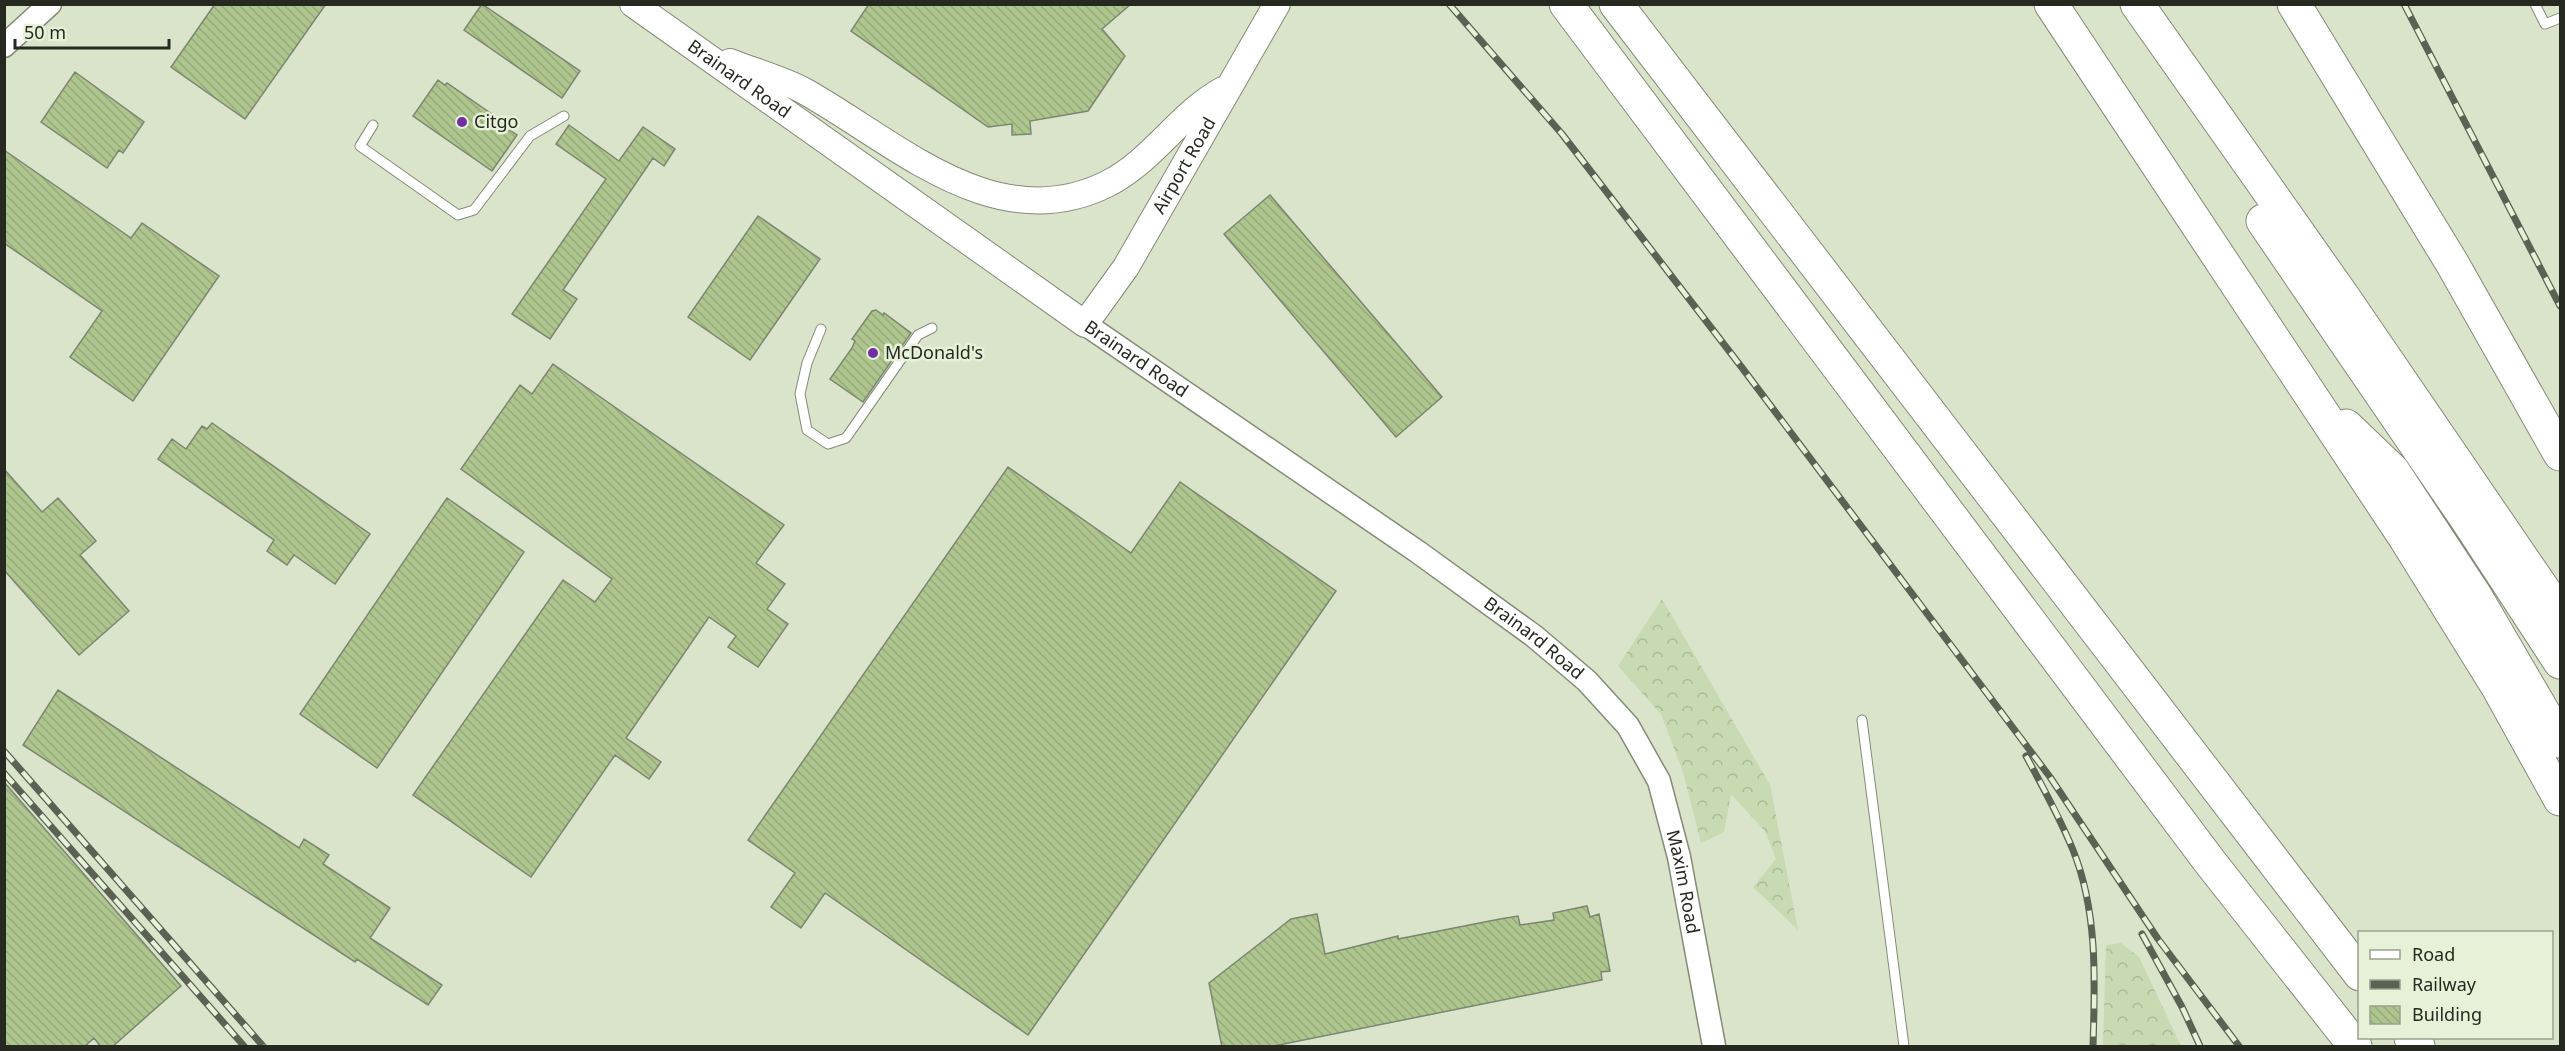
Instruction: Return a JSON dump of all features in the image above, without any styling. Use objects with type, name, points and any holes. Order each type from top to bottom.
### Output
[{"type":"highway","points":[[1566,4],[2210,862],[2355,1047]]},
{"type":"highway","points":[[1616,4],[2358,971]]},
{"type":"highway","points":[[2051,4],[2444,600],[2498,687],[2560,799]]},
{"type":"highway","points":[[2137,4],[2344,298],[2560,614]]},
{"type":"highway","points":[[2294,4],[2452,263],[2560,454]]},
{"type":"highway","points":[[2181,67],[2261,218],[2466,518],[2560,662]]},
{"type":"highway","points":[[2297,379],[2393,471],[2476,597],[2560,741]]},
{"type":"main road","name":"Brainard Road","points":[[633,4],[1085,324]]},
{"type":"main road","name":"Airport Road","points":[[1085,324],[1126,267],[1277,4]]},
{"type":"main road","points":[[693,47],[804,91],[960,184],[984,194],[1018,200],[1063,199],[1085,193],[1116,179],[1144,159],[1187,116],[1228,87]]},
{"type":"street","points":[[4,46],[50,4]]},
{"type":"street","name":"Brainard Road","points":[[1085,324],[1418,552],[1534,636],[1587,681],[1628,726]]},
{"type":"street","name":"Maxim Road","points":[[1628,726],[1659,781],[1679,856],[1714,1047]]},
{"type":"lane","points":[[2535,4],[2545,24],[2560,18]]},
{"type":"lane","points":[[373,125],[360,146],[458,215],[474,210],[530,136],[564,116]]},
{"type":"lane","points":[[821,329],[807,363],[800,394],[807,430],[828,444],[846,438],[918,335],[932,328]]},
{"type":"lane","points":[[1862,720],[1904,1047]]},
{"type":"green space","points":[[1662,599],[1770,785],[1798,930],[1753,887],[1776,859],[1765,831],[1731,794],[1724,832],[1701,843],[1683,772],[1661,714],[1618,666]]},
{"type":"green space","points":[[2121,943],[2139,957],[2181,1046],[2103,1046],[2106,945]]},
{"type":"building","points":[[215,4],[326,4],[245,119],[171,67]]},
{"type":"building","name":"Citgo","points":[[482,4],[580,71],[562,98],[464,30]]},
{"type":"building","points":[[869,4],[1131,4],[1102,29],[1125,56],[1088,111],[1030,121],[1031,134],[1012,135],[1012,124],[988,127],[851,31]]},
{"type":"building","points":[[75,72],[144,122],[123,153],[119,150],[107,168],[41,122]]},
{"type":"building","name":"Citgo","points":[[438,80],[445,85],[447,83],[512,128],[510,130],[517,135],[492,171],[413,116]]},
{"type":"building","points":[[569,125],[619,161],[643,127],[675,149],[664,166],[653,158],[563,290],[577,299],[550,339],[512,314],[606,179],[556,144]]},
{"type":"building","points":[[4,150],[131,238],[142,223],[219,276],[133,401],[70,357],[102,311],[4,243]]},
{"type":"building","points":[[1270,195],[1442,397],[1396,437],[1224,234]]},
{"type":"building","points":[[758,216],[820,259],[750,360],[688,317]]},
{"type":"building","name":"McDonald's","points":[[876,310],[883,315],[884,313],[911,333],[863,402],[830,379],[852,348],[855,341],[852,339],[872,311]]},
{"type":"building","points":[[553,364],[784,525],[756,563],[785,584],[767,609],[788,624],[758,667],[728,647],[736,636],[709,617],[626,738],[661,762],[649,779],[615,755],[531,877],[413,795],[563,580],[595,602],[612,579],[461,469],[520,385],[532,394]]},
{"type":"building","points":[[212,423],[370,534],[335,584],[294,555],[287,565],[267,551],[274,540],[158,459],[172,439],[186,449],[202,426],[207,429]]},
{"type":"building","points":[[1008,467],[1131,553],[1180,482],[1336,591],[1028,1035],[825,893],[801,928],[771,907],[795,873],[748,840]]},
{"type":"building","points":[[4,469],[42,512],[58,498],[96,541],[80,555],[129,611],[79,655],[4,570]]},
{"type":"building","points":[[447,498],[524,552],[377,768],[300,714]]},
{"type":"building","points":[[58,690],[299,848],[304,839],[329,855],[323,864],[390,908],[370,938],[442,985],[428,1005],[357,959],[355,962],[23,745]]},
{"type":"building","points":[[4,782],[181,986],[112,1047],[101,1047],[94,1038],[84,1047],[4,1047]]},
{"type":"building","points":[[1587,906],[1590,917],[1599,914],[1610,971],[1601,972],[1602,980],[1269,1047],[1222,1047],[1209,983],[1291,919],[1317,914],[1325,954],[1398,936],[1398,939],[1518,916],[1520,925],[1554,920],[1553,913]]},
{"type":"railway","points":[[1449,4],[1562,134],[1743,369],[2050,777],[2158,939],[2239,1046]]},
{"type":"railway","points":[[2404,4],[2560,306]]},
{"type":"railway","points":[[4,751],[263,1046]]},
{"type":"railway","points":[[2026,756],[2068,838],[2087,898],[2093,947],[2093,1046]]},
{"type":"railway","points":[[4,773],[244,1046]]},
{"type":"railway","points":[[2142,934],[2182,1007],[2200,1046]]},
{"type":"place","name":"Citgo","points":[[462,122]]},
{"type":"place","name":"McDonald's","points":[[873,353]]}]
